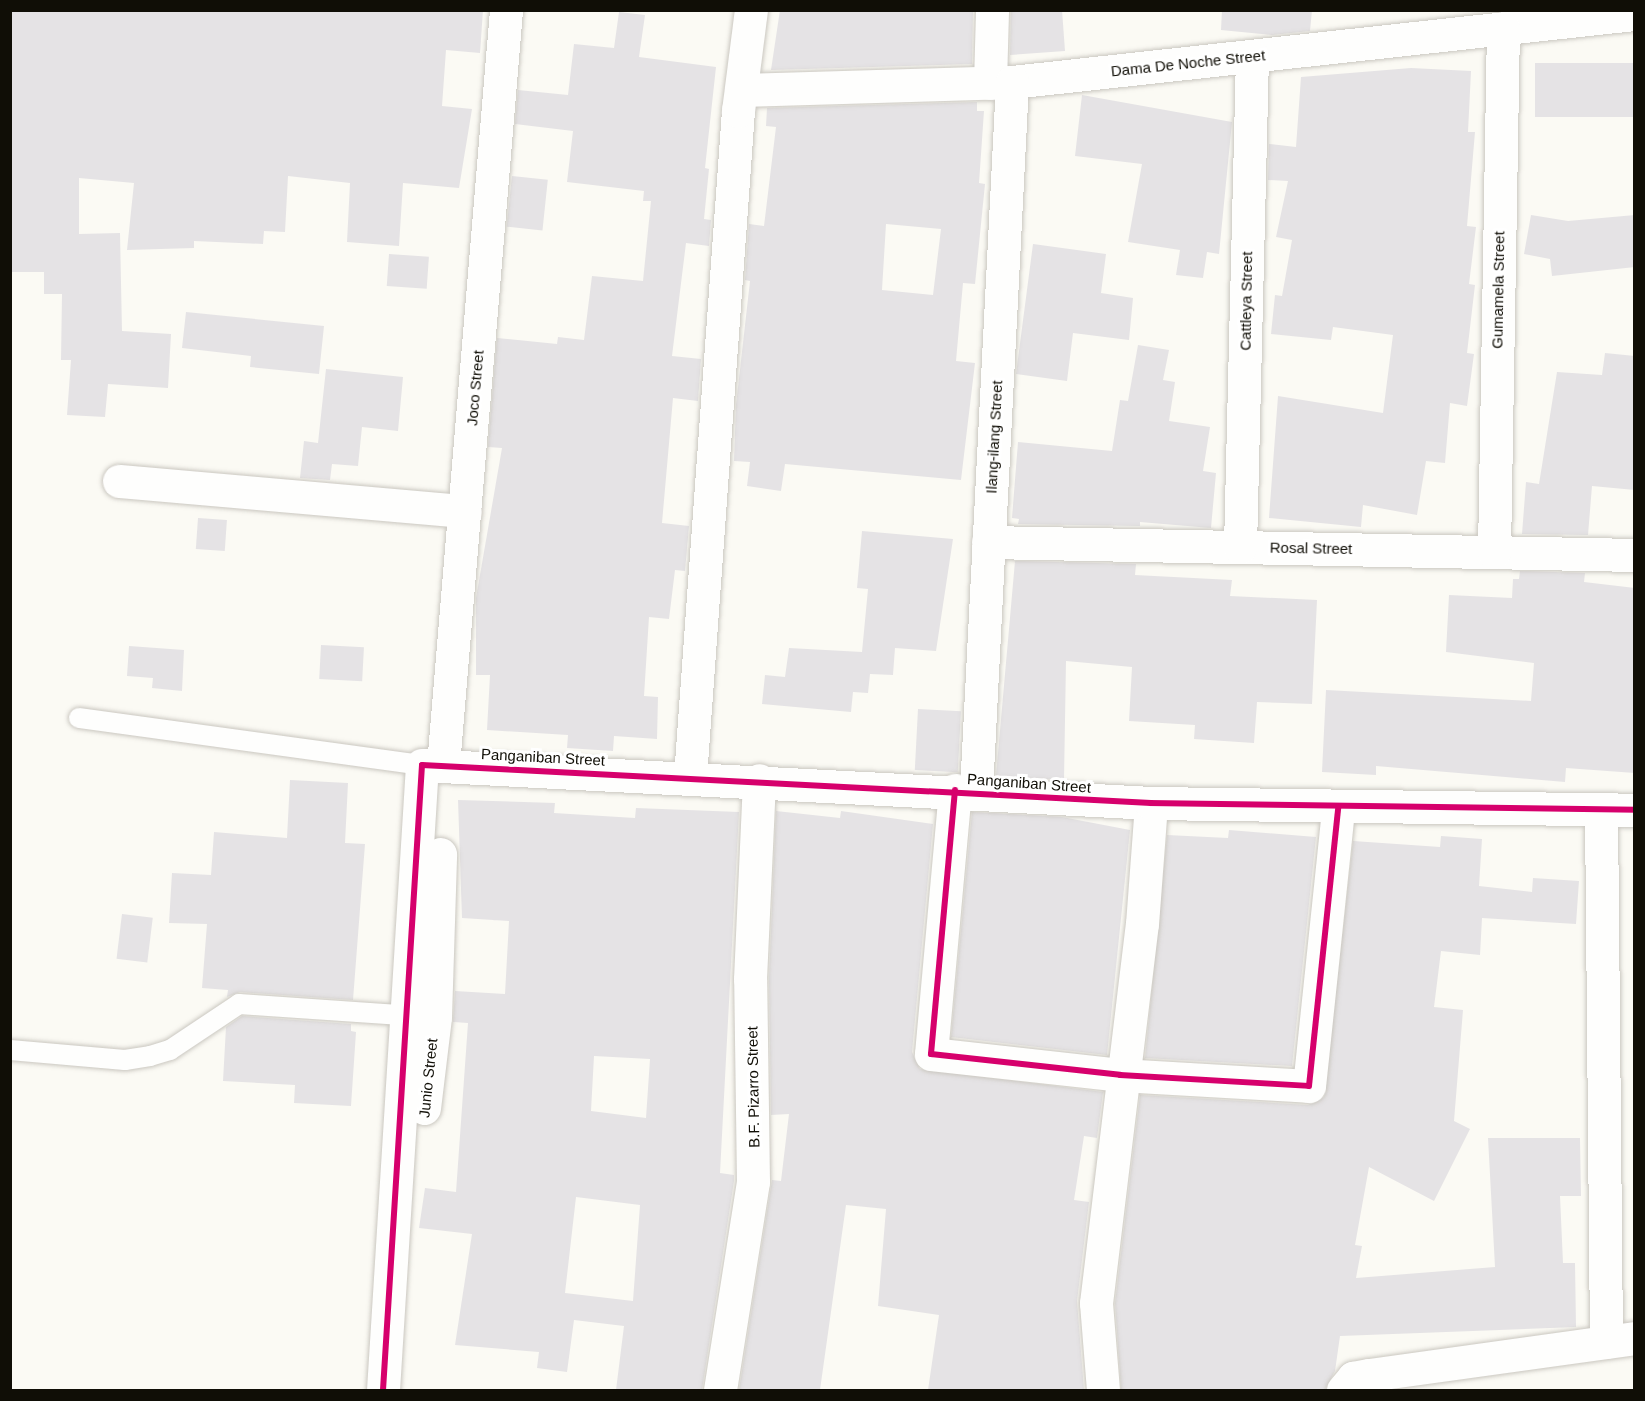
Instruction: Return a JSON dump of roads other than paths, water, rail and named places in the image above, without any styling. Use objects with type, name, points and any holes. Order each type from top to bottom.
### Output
[{"type":"street","name":"Joco Street","points":[[433,765],[465,511],[506,10]]},
{"type":"street","points":[[690,777],[741,90],[751,10]]},
{"type":"street","name":"Ilang-ilang Street","points":[[992,10],[1001,82],[988,542],[965,791],[931,1054],[1120,1075]]},
{"type":"street","name":"Dama De Noche Street","points":[[741,90],[1001,82],[1635,14]]},
{"type":"street","name":"Gumamela Street","points":[[1494,552],[1503,28]]},
{"type":"street","name":"Cattleya Street","points":[[1240,547],[1252,56]]},
{"type":"street","points":[[119,481],[465,511]]},
{"type":"street","name":"Rosal Street","points":[[988,542],[1635,555]]},
{"type":"street","name":"Panganiban Street","points":[[433,765],[759,780],[1151,803],[1338,808],[1635,810]]},
{"type":"street","name":"Junio Street","points":[[401,1390],[422,1016],[433,765]]},
{"type":"street","name":"B.F. Pizarro Street","points":[[720,1390],[753,1182],[750,979],[759,780]]},
{"type":"street","points":[[1102,1390],[1096,1303],[1120,1075],[1142,924],[1151,803]]},
{"type":"street","points":[[1120,1075],[1309,1086],[1338,808]]},
{"type":"street","points":[[1342,1390],[1353,1378],[1620,1340],[1601,811]]},
{"type":"street","name":"Junio Street","points":[[383,1390],[422,1016]]},
{"type":"lane","points":[[79,718],[433,765]]},
{"type":"lane","points":[[10,1050],[125,1060],[150,1056],[170,1050],[239,1004],[422,1016]]}]
